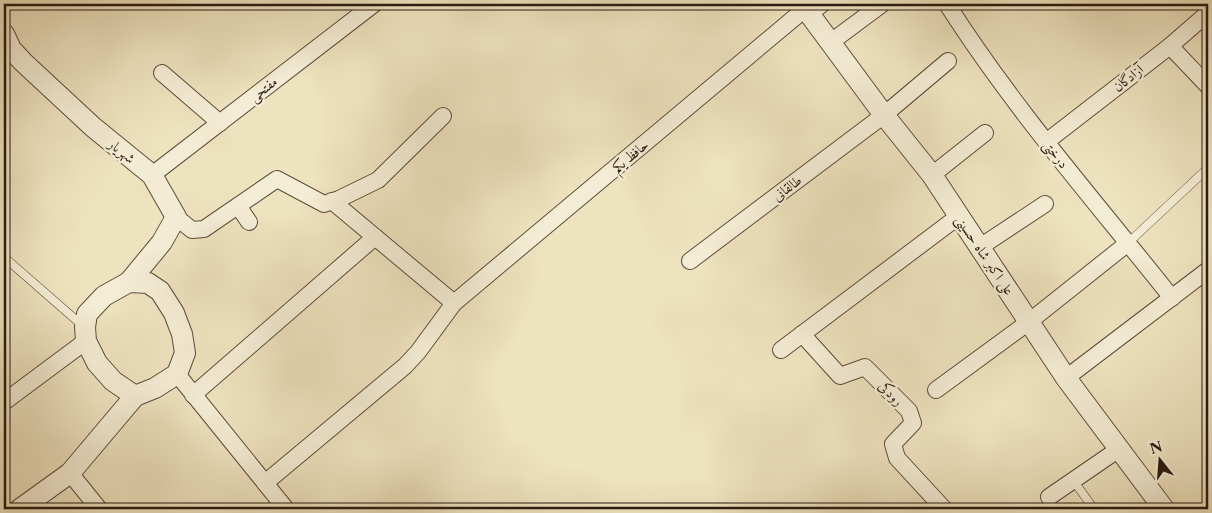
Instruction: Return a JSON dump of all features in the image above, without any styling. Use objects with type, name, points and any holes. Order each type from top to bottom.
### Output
[{"type":"street","name":"مفتحی","points":[[152,175],[371,4]]},
{"type":"street","points":[[832,42],[882,4]]},
{"type":"street","name":"درختی","points":[[948,4],[978,53],[1046,142],[1172,298]]},
{"type":"street","name":"علی اکبر شاه حسینی","points":[[810,7],[884,116],[932,176],[1030,321],[1066,378],[1164,509]]},
{"type":"street","name":"حافظ یکم","points":[[266,483],[405,366],[418,352],[454,303],[810,7]]},
{"type":"street","name":"آزادگان","points":[[1046,142],[1170,46],[1208,13]]},
{"type":"street","points":[[1170,46],[1208,86]]},
{"type":"street","name":"شهریار","points":[[6,47],[93,127],[152,175],[176,217]]},
{"type":"street","name":"طالقانی","points":[[690,261],[884,116],[948,61]]},
{"type":"street","points":[[162,73],[220,123]]},
{"type":"street","points":[[135,396],[113,381],[97,363],[85,334],[87,314],[104,296],[129,282],[162,242],[176,217],[192,230],[204,229],[277,179],[324,204],[340,199],[378,180],[443,116]]},
{"type":"street","points":[[932,176],[985,133]]},
{"type":"street","points":[[332,201],[454,303]]},
{"type":"street","points":[[980,247],[1045,204]]},
{"type":"street","points":[[238,206],[249,222]]},
{"type":"street","points":[[781,350],[958,216]]},
{"type":"street","points":[[193,395],[375,237]]},
{"type":"street","points":[[936,390],[1030,321],[1128,243]]},
{"type":"street","points":[[1066,378],[1208,270]]},
{"type":"street","points":[[20,509],[70,473],[135,396],[155,388],[177,374],[185,353],[182,334],[174,313],[160,291],[148,284],[129,282]]},
{"type":"street","points":[[4,402],[85,334]]},
{"type":"street","name":"رودکی","points":[[802,334],[840,376],[865,367],[910,411],[913,423],[893,444],[897,458],[944,509]]},
{"type":"street","points":[[177,374],[286,509]]},
{"type":"street","points":[[1049,497],[1119,449]]},
{"type":"street","points":[[70,473],[98,509]]},
{"type":"lane","points":[[1128,243],[1208,168]]},
{"type":"lane","points":[[4,257],[85,334]]},
{"type":"lane","points":[[1073,480],[1094,509]]}]
